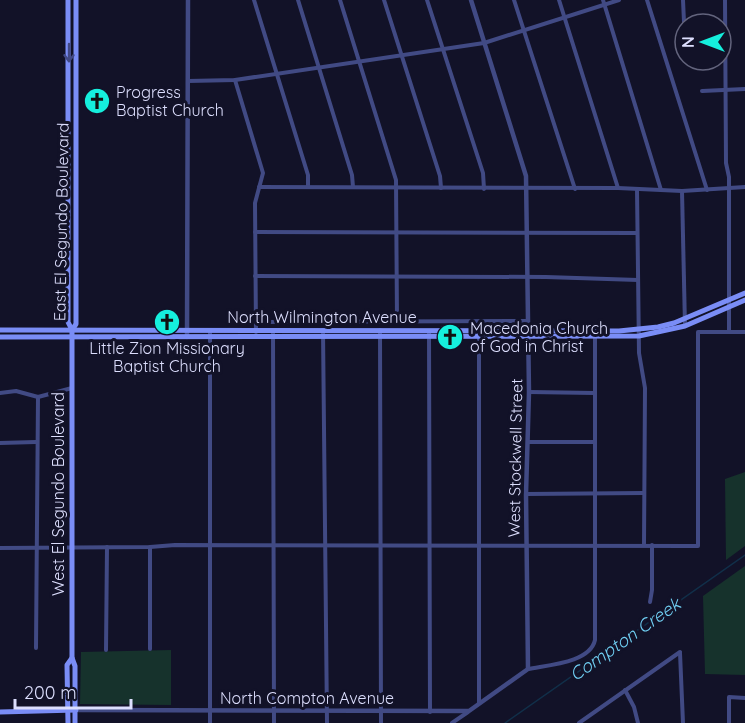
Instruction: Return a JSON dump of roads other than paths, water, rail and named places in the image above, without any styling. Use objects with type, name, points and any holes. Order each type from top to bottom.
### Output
[{"type":"main road","name":"East El Segundo Boulevard","points":[[68,0],[68,293],[69,323],[72,334]]},
{"type":"main road","name":"East El Segundo Boulevard","points":[[72,334],[76,324],[76,0]]},
{"type":"main road","name":"North Wilmington Avenue","points":[[684,323],[745,293]]},
{"type":"main road","name":"North Wilmington Avenue","points":[[0,330],[72,334],[639,333],[684,323],[745,300]]},
{"type":"main road","points":[[0,337],[72,334]]},
{"type":"main road","name":"West El Segundo Boulevard","points":[[72,334],[72,658],[75,666],[75,723]]},
{"type":"main road","name":"West El Segundo Boulevard","points":[[68,723],[67,665],[72,658]]},
{"type":"main road","name":"North Compton Avenue","points":[[1,712],[76,710]]},
{"type":"street","points":[[188,0],[188,333]]},
{"type":"street","points":[[254,0],[308,175],[308,187]]},
{"type":"street","points":[[298,0],[321,68],[352,175],[353,187]]},
{"type":"street","points":[[340,0],[395,175],[397,321]]},
{"type":"street","points":[[384,0],[440,176],[441,188]]},
{"type":"street","points":[[428,0],[442,50],[483,173],[484,189]]},
{"type":"street","name":"West Stockwell Street","points":[[471,0],[526,176],[530,392],[526,494],[528,669]]},
{"type":"street","points":[[514,0],[575,189]]},
{"type":"street","points":[[559,0],[618,188]]},
{"type":"street","points":[[188,81],[235,80],[484,43],[565,18],[604,2],[619,0]]},
{"type":"street","points":[[647,0],[707,190]]},
{"type":"street","points":[[725,0],[729,332]]},
{"type":"street","points":[[604,2],[661,190]]},
{"type":"street","points":[[235,80],[263,173],[255,203],[256,333]]},
{"type":"street","points":[[702,91],[745,89]]},
{"type":"street","points":[[259,187],[618,188],[682,191],[745,187]]},
{"type":"street","points":[[637,189],[639,353],[645,388],[644,545]]},
{"type":"street","points":[[682,191],[684,323]]},
{"type":"street","points":[[255,232],[637,233]]},
{"type":"street","points":[[255,276],[527,277],[638,280]]},
{"type":"street","points":[[256,322],[527,321]]},
{"type":"street","points":[[0,548],[325,545],[698,546],[698,332],[745,332]]},
{"type":"street","points":[[210,333],[210,723]]},
{"type":"street","points":[[273,333],[274,723]]},
{"type":"street","points":[[323,333],[327,723]]},
{"type":"street","points":[[380,334],[381,723]]},
{"type":"street","points":[[429,334],[430,712]]},
{"type":"street","points":[[479,334],[479,703]]},
{"type":"street","points":[[452,723],[528,669],[572,661],[587,653],[594,646],[595,334]]},
{"type":"street","points":[[0,393],[16,391],[38,397],[72,388]]},
{"type":"street","points":[[530,392],[595,393]]},
{"type":"street","points":[[36,648],[38,397]]},
{"type":"street","points":[[0,443],[36,442]]},
{"type":"street","points":[[529,442],[595,442]]},
{"type":"street","points":[[526,494],[644,493]]},
{"type":"street","points":[[650,602],[652,545]]},
{"type":"street","points":[[150,547],[150,649]]},
{"type":"street","points":[[106,548],[106,650]]},
{"type":"street","points":[[581,722],[680,652],[683,723]]},
{"type":"street","points":[[625,690],[634,707],[638,723]]},
{"type":"street","points":[[729,723],[729,697],[745,698]]},
{"type":"street","name":"North Compton Avenue","points":[[76,710],[469,711]]},
{"type":"waterway","name":"Compton Creek","points":[[505,723],[745,555]]},
{"type":"place","name":"Progress Baptist Church","points":[[97,101]]},
{"type":"place","name":"Little Zion Missionary Baptist Church","points":[[167,322]]},
{"type":"place","name":"Macedonia Church of God in Christ","points":[[450,337]]}]
